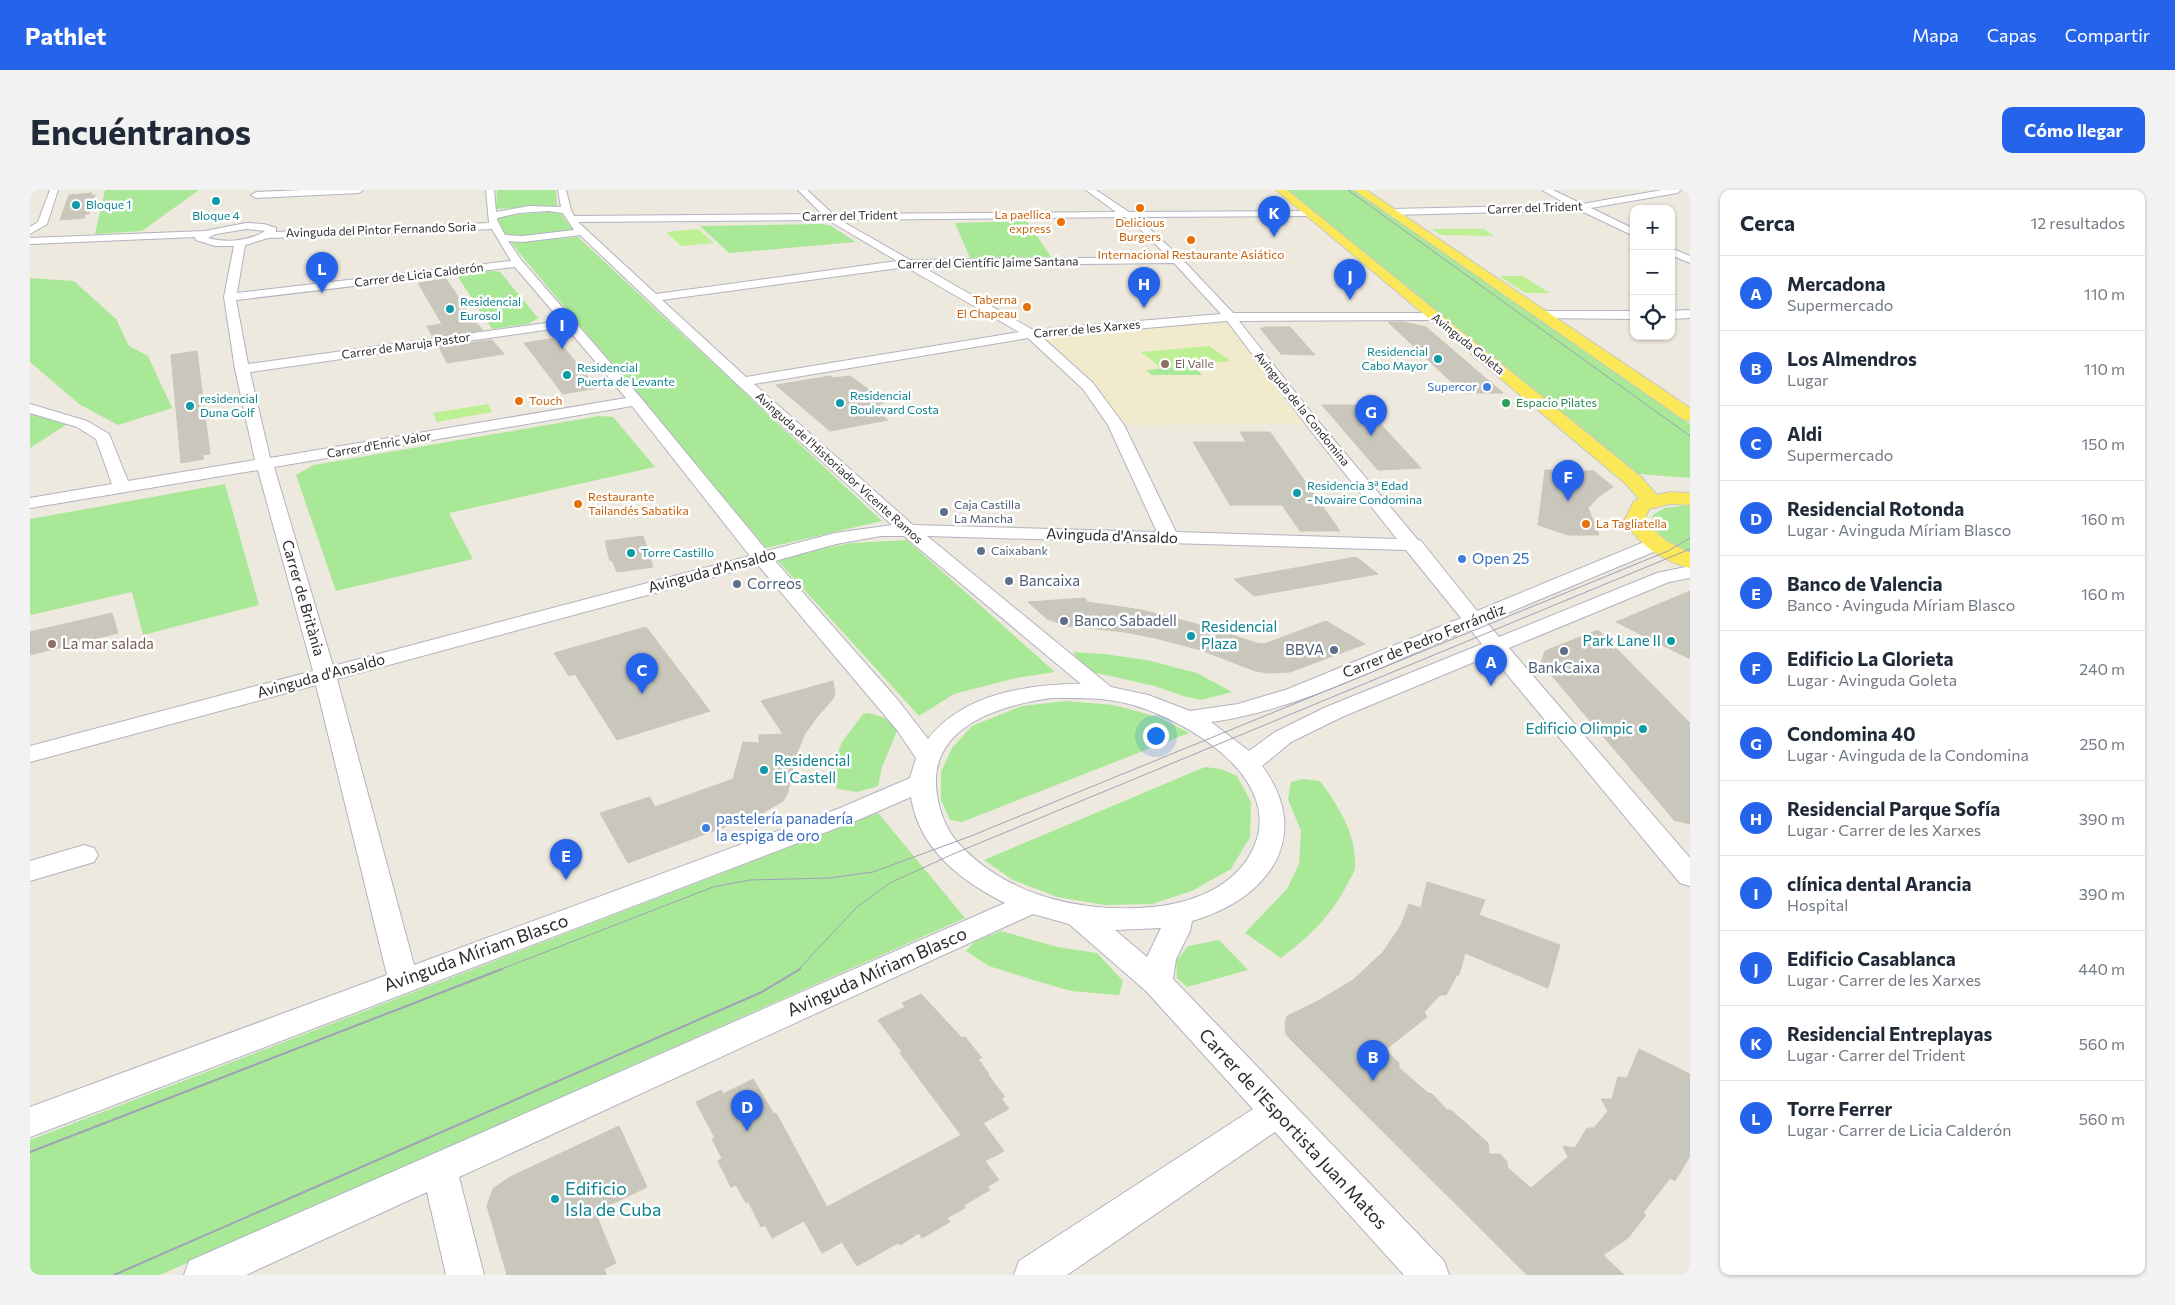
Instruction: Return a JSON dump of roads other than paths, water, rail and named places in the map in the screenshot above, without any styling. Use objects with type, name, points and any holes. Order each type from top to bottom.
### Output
[{"type":"main road","name":"Avinguda Goleta","points":[[1281,190],[1633,480],[1651,501]]},
{"type":"main road","points":[[1359,190],[1690,416]]},
{"type":"main road","points":[[1690,499],[1670,498],[1651,501],[1641,505],[1634,520],[1642,534],[1656,544],[1690,561]]},
{"type":"street","points":[[30,231],[42,224],[54,190]]},
{"type":"street","points":[[246,226],[254,200],[359,190]]},
{"type":"street","points":[[490,190],[495,225],[518,263],[636,401],[762,558],[906,725],[925,770],[929,821],[945,846],[982,879],[1031,903],[1078,916],[1121,920],[1179,914],[1206,906],[1236,890],[1257,869],[1271,839],[1271,809],[1261,782],[1248,764],[1226,742],[1188,718],[1155,704],[1104,692],[1043,692],[1017,696],[977,709],[961,718],[944,734],[925,770]]},
{"type":"street","name":"Avinguda de l'Historiador Vicente Ramos","points":[[562,190],[566,210],[577,226],[652,298],[908,530],[1104,692]]},
{"type":"street","points":[[802,190],[832,218],[1031,334],[1088,386],[1116,424],[1169,538]]},
{"type":"street","name":"Avinguda de la Condomina","points":[[1090,190],[1129,215],[1177,260],[1230,317],[1314,424],[1496,647],[1690,876]]},
{"type":"street","points":[[1546,190],[1630,231]]},
{"type":"street","name":"Carrer del Trident","points":[[1392,212],[1581,207],[1677,190]]},
{"type":"street","points":[[495,225],[524,210],[552,208],[566,210]]},
{"type":"street","name":"Carrer del Trident","points":[[577,226],[832,218],[1106,217],[1129,215],[1309,213]]},
{"type":"street","points":[[495,225],[523,239],[577,226]]},
{"type":"street","name":"Avinguda del Pintor Fernando Soria","points":[[270,233],[495,225]]},
{"type":"street","points":[[30,246],[203,236],[223,228],[246,226],[264,227],[270,233],[240,242],[217,243],[202,240],[203,236]]},
{"type":"street","points":[[30,241],[203,236]]},
{"type":"street","name":"Carrer de Britània","points":[[240,242],[230,297],[242,369],[264,465],[324,675],[403,980]]},
{"type":"street","points":[[1675,253],[1690,260]]},
{"type":"street","name":"Carrer del Científic Jaime Santana","points":[[652,298],[908,263],[1177,260]]},
{"type":"street","name":"Carrer de Licia Calderón","points":[[230,297],[518,263]]},
{"type":"street","points":[[1542,315],[1630,314]]},
{"type":"street","points":[[1675,314],[1690,314]]},
{"type":"street","name":"Carrer de les Xarxes","points":[[743,382],[1031,334],[1230,317],[1434,316]]},
{"type":"street","name":"Carrer de Maruja Pastor","points":[[242,369],[571,323]]},
{"type":"street","name":"Carrer d'Enric Valor","points":[[30,503],[636,401]]},
{"type":"street","points":[[30,408],[82,424],[103,437],[122,487]]},
{"type":"street","name":"Avinguda d'Ansaldo","points":[[30,754],[762,558],[835,539],[882,531],[908,530],[1414,546]]},
{"type":"street","name":"Carrer de Pedro Ferrándiz","points":[[1188,718],[1241,711],[1296,694],[1656,544]]},
{"type":"street","points":[[1248,764],[1283,737],[1334,712],[1664,577],[1690,572]]},
{"type":"street","name":"Avinguda Míriam Blasco","points":[[30,1122],[403,980],[849,814],[925,770]]},
{"type":"street","points":[[30,871],[84,854]]},
{"type":"street","name":"Avinguda Míriam Blasco","points":[[202,1275],[1031,903]]},
{"type":"street","points":[[1157,982],[1161,958],[1175,931],[1179,914]]},
{"type":"street","name":"Carrer de l'Esportista Juan Matos","points":[[1078,916],[1157,982],[1430,1275]]},
{"type":"street","points":[[1033,1275],[1277,1112]]},
{"type":"street","points":[[440,1168],[465,1275]]},
{"type":"tram line","points":[[1348,190],[1690,436]]},
{"type":"tram line","points":[[499,970],[713,887],[750,880],[829,878],[873,872],[971,836],[1668,551],[1690,538]]},
{"type":"tram line","points":[[798,970],[857,907],[890,883],[953,854],[1690,549]]},
{"type":"tram line","points":[[30,1152],[502,969]]},
{"type":"tram line","points":[[114,1275],[762,992],[800,969]]},
{"type":"place","name":"Bloque 4","points":[[216,201]]},
{"type":"place","name":"Bloque 1","points":[[76,205]]},
{"type":"place","name":"Delicious Burgers","points":[[1140,208]]},
{"type":"place","name":"La paellica express","points":[[1061,222]]},
{"type":"place","name":"Residencial Entreplayas","points":[[1274,237]]},
{"type":"place","name":"Internacional Restaurante Asiático","points":[[1191,240]]},
{"type":"place","name":"Torre Ferrer","points":[[322,293]]},
{"type":"place","name":"Edificio Casablanca","points":[[1350,300]]},
{"type":"place","name":"Taberna El Chapeau","points":[[1027,307]]},
{"type":"place","name":"Residencial Parque Sofía","points":[[1144,308]]},
{"type":"place","name":"Residencial Eurosol","points":[[450,309]]},
{"type":"place","name":"clínica dental Arancia","points":[[562,349]]},
{"type":"place","name":"Residencial Cabo Mayor","points":[[1438,359]]},
{"type":"place","name":"El Valle","points":[[1165,364]]},
{"type":"place","name":"Residencial Puerta de Levante","points":[[567,375]]},
{"type":"place","name":"Supercor","points":[[1487,387]]},
{"type":"place","name":"Touch","points":[[519,401]]},
{"type":"place","name":"Residencial Boulevard Costa","points":[[840,403]]},
{"type":"place","name":"Espacio Pilates","points":[[1506,403]]},
{"type":"place","name":"residencial Duna Golf","points":[[190,406]]},
{"type":"place","name":"Condomina 40","points":[[1371,436]]},
{"type":"place","name":"Residencia 3ª Edad - Novaire Condomina","points":[[1297,493]]},
{"type":"place","name":"Edificio La Glorieta","points":[[1568,501]]},
{"type":"place","name":"Restaurante Tailandés Sabatika","points":[[578,504]]},
{"type":"place","name":"Caja Castilla La Mancha","points":[[944,512]]},
{"type":"place","name":"La Tagliatella","points":[[1586,524]]},
{"type":"place","name":"Caixabank","points":[[981,551]]},
{"type":"place","name":"Torre Castillo","points":[[631,553]]},
{"type":"place","name":"Open 25","points":[[1462,559]]},
{"type":"place","name":"Bancaixa","points":[[1009,581]]},
{"type":"place","name":"Correos","points":[[737,584]]},
{"type":"place","name":"Banco Sabadell","points":[[1064,621]]},
{"type":"place","name":"Residencial Plaza","points":[[1191,636]]},
{"type":"place","name":"Park Lane II","points":[[1671,641]]},
{"type":"place","name":"La mar salada","points":[[52,644]]},
{"type":"place","name":"BBVA","points":[[1334,650]]},
{"type":"place","name":"BankCaixa","points":[[1564,651]]},
{"type":"place","name":"Mercadona","points":[[1491,686]]},
{"type":"place","name":"Aldi","points":[[642,694]]},
{"type":"place","name":"Edificio Olimpic","points":[[1643,729]]},
{"type":"place","name":"Residencial El Castell","points":[[764,770]]},
{"type":"place","name":"pastelería panadería la espiga de oro","points":[[706,828]]},
{"type":"place","name":"Banco de Valencia","points":[[566,880]]},
{"type":"place","name":"Los Almendros","points":[[1373,1081]]},
{"type":"place","name":"Residencial Rotonda","points":[[747,1131]]},
{"type":"place","name":"Edificio Isla de Cuba","points":[[555,1199]]}]
